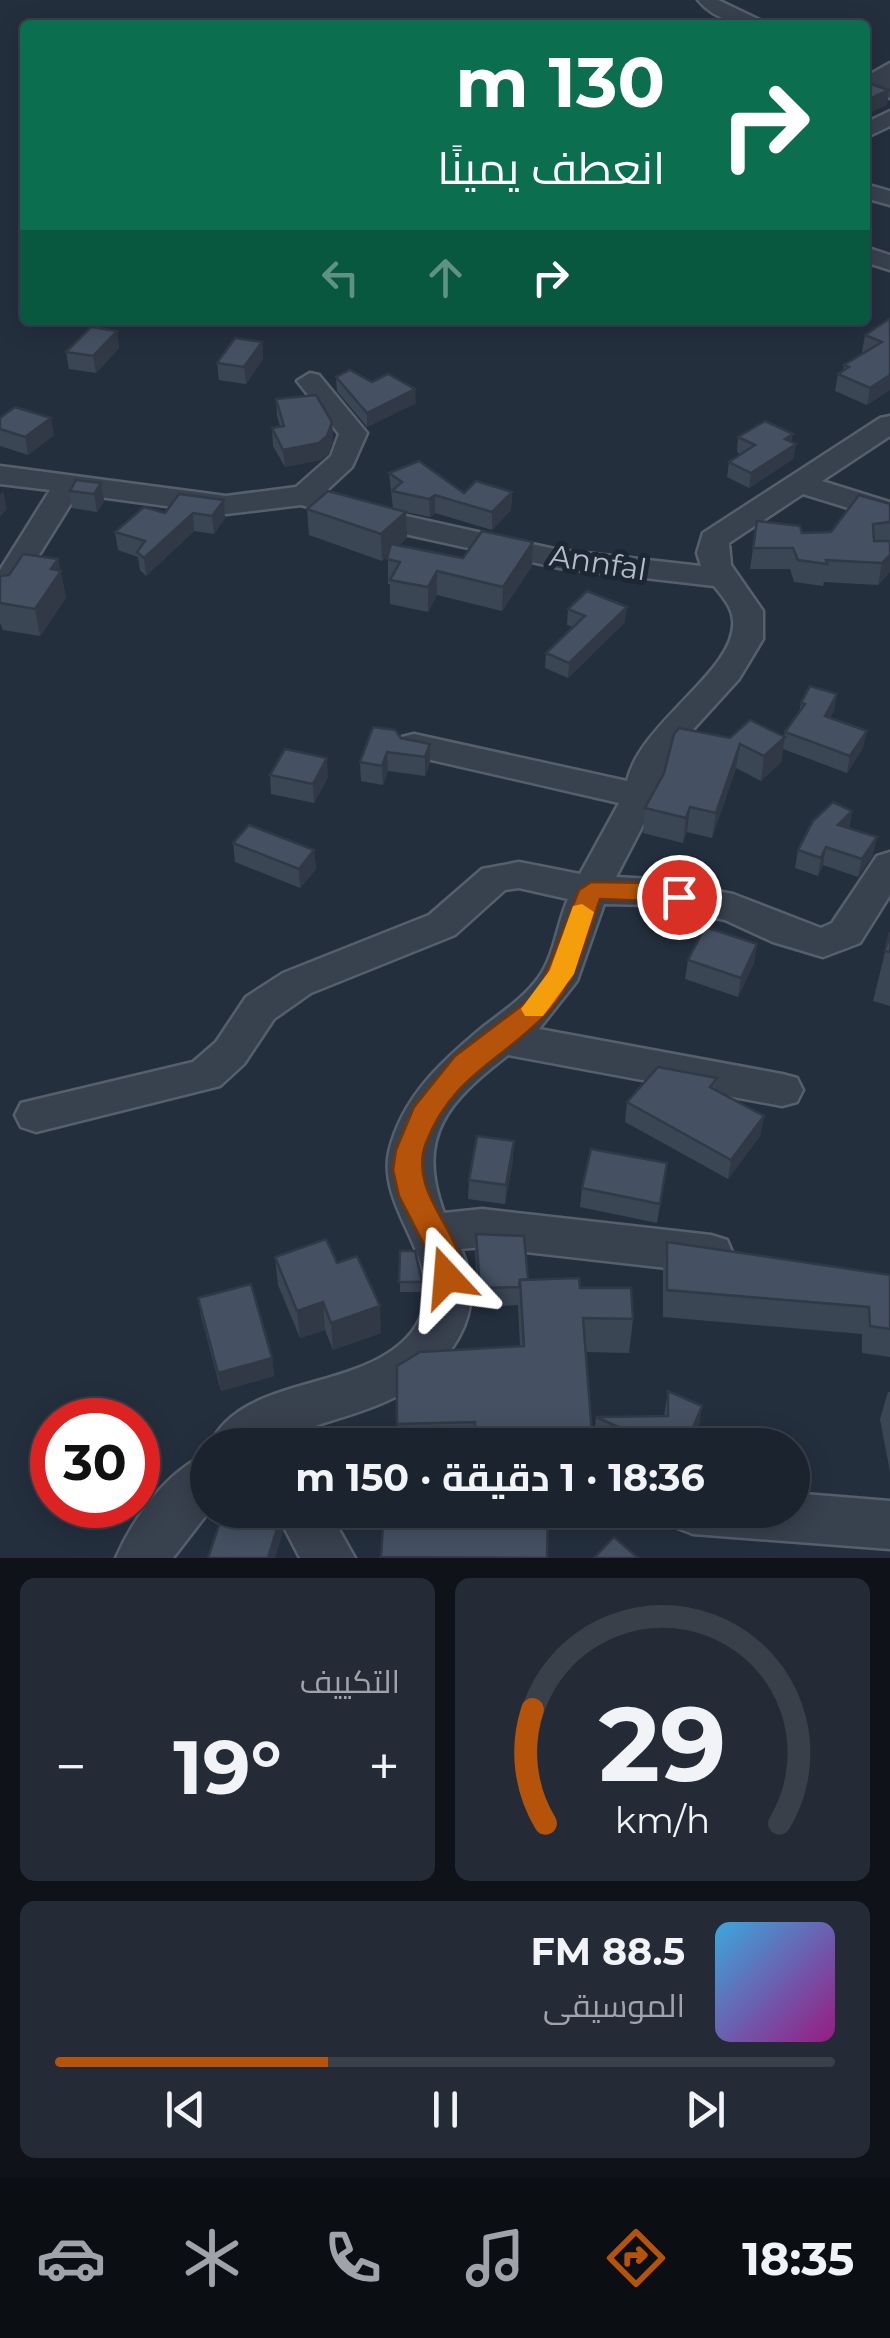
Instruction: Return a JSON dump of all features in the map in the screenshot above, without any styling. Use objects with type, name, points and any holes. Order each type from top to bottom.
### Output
[{"type":"street","points":[[707,0],[718,9],[747,20]]},
{"type":"street","points":[[872,52],[890,67],[877,76],[878,84],[890,92]]},
{"type":"street","points":[[303,496],[342,462],[351,450],[353,433],[310,381]]},
{"type":"street","points":[[260,1428],[272,1420],[367,1389],[409,1364],[428,1347],[450,1297],[445,1257],[413,1196],[408,1170],[416,1130],[464,1064],[538,1006],[552,989],[562,974],[591,890],[640,796],[651,757],[683,716],[711,693],[748,637],[748,614],[742,599],[714,565],[710,550],[714,539],[890,424]]},
{"type":"street","name":"Annfal","points":[[0,475],[226,505],[303,496],[391,522],[559,559],[725,578]]},
{"type":"street","points":[[0,592],[68,484]]},
{"type":"street","points":[[802,484],[890,512]]},
{"type":"street","points":[[414,745],[640,796]]},
{"type":"street","points":[[36,1115],[205,1075],[230,1052],[260,1008],[285,991],[442,925],[495,878],[520,875],[591,890],[652,892],[733,908],[823,943],[846,932],[890,865]]},
{"type":"street","points":[[498,1036],[782,1090]]},
{"type":"street","points":[[433,1233],[482,1228],[757,1260]]},
{"type":"street","points":[[142,1558],[190,1496]]},
{"type":"street","points":[[810,1519],[890,1525]]},
{"type":"street","points":[[311,1528],[329,1558]]},
{"type":"building","points":[[870,84],[889,90],[870,99]]},
{"type":"building","points":[[889,319],[890,375],[870,388],[838,374],[849,367],[844,365],[882,342],[865,335]]},
{"type":"building","points":[[91,327],[117,331],[93,356],[66,352]]},
{"type":"building","points":[[235,338],[262,342],[244,367],[217,363]]},
{"type":"building","points":[[350,370],[372,382],[388,374],[415,389],[367,413],[336,377]]},
{"type":"building","points":[[316,395],[332,422],[327,436],[319,443],[283,450],[272,428],[284,426],[276,399]]},
{"type":"building","points":[[15,407],[51,418],[25,437],[0,429],[0,418]]},
{"type":"building","points":[[765,421],[793,434],[785,439],[796,444],[751,473],[729,462],[755,445],[738,437]]},
{"type":"building","points":[[419,461],[464,493],[476,481],[512,492],[492,512],[435,495],[429,499],[392,491],[402,482],[389,473]]},
{"type":"building","points":[[76,480],[101,483],[94,494],[70,491]]},
{"type":"building","points":[[328,491],[406,512],[381,534],[307,509]]},
{"type":"building","points":[[179,494],[224,500],[212,516],[193,513],[144,558],[137,552],[145,541],[115,532],[144,507],[165,513]]},
{"type":"building","points":[[859,495],[890,504],[890,522],[873,524],[874,541],[890,541],[890,555],[882,563],[826,560],[827,564],[798,560],[793,548],[753,548],[757,521],[800,526],[802,533],[831,532]]},
{"type":"building","points":[[482,531],[533,542],[503,587],[437,571],[428,587],[390,580],[400,562],[387,559],[391,544],[463,558]]},
{"type":"building","points":[[23,554],[58,559],[51,569],[61,571],[35,609],[0,603],[0,576],[9,575]]},
{"type":"building","points":[[587,591],[627,607],[569,663],[546,653],[585,616],[568,609]]},
{"type":"building","points":[[810,686],[837,694],[825,716],[867,731],[850,756],[785,732],[805,704],[801,703]]},
{"type":"building","points":[[750,720],[785,737],[764,756],[740,744],[716,813],[690,807],[686,818],[645,808],[664,773],[679,728],[730,738]]},
{"type":"building","points":[[373,727],[395,730],[401,738],[430,744],[425,757],[387,752],[382,766],[360,762]]},
{"type":"building","points":[[285,749],[327,758],[313,784],[270,775]]},
{"type":"building","points":[[833,802],[852,811],[838,825],[877,837],[862,859],[826,847],[821,858],[798,850],[813,821]]},
{"type":"building","points":[[249,825],[314,850],[299,869],[233,843]]},
{"type":"building","points":[[705,927],[757,944],[741,978],[688,960]]},
{"type":"building","points":[[658,1067],[717,1078],[710,1087],[764,1116],[731,1160],[627,1102]]},
{"type":"building","points":[[477,1136],[514,1141],[506,1185],[469,1180]]},
{"type":"building","points":[[591,1149],[667,1163],[660,1204],[582,1188]]},
{"type":"building","points":[[476,1234],[524,1236],[528,1279],[520,1280],[519,1287],[480,1288]]},
{"type":"building","points":[[326,1239],[337,1263],[357,1256],[380,1306],[331,1323],[323,1302],[297,1311],[275,1257]]},
{"type":"building","points":[[667,1242],[890,1275],[890,1329],[870,1326],[869,1307],[667,1290]]},
{"type":"building","points":[[400,1251],[415,1251],[422,1282],[399,1282]]},
{"type":"building","points":[[579,1278],[580,1288],[631,1288],[633,1319],[583,1318],[592,1428],[475,1428],[475,1422],[397,1424],[397,1366],[420,1352],[524,1346],[520,1280]]},
{"type":"building","points":[[251,1284],[272,1358],[218,1373],[198,1298]]},
{"type":"building","points":[[668,1391],[702,1406],[693,1428],[620,1428],[596,1417],[668,1416]]},
{"type":"building","points":[[218,1528],[277,1528],[268,1558],[208,1558]]},
{"type":"building","points":[[383,1528],[548,1528],[547,1558],[381,1557]]},
{"type":"building","points":[[614,1537],[638,1558],[594,1558]]},
{"type":"slow traffic","points":[[534,1009],[562,974],[582,912]]},
{"type":"route","points":[[447,1277],[445,1257],[413,1196],[408,1170],[410,1150],[424,1114],[464,1064],[538,1006],[552,989],[562,974],[591,890],[679,897]]}]
